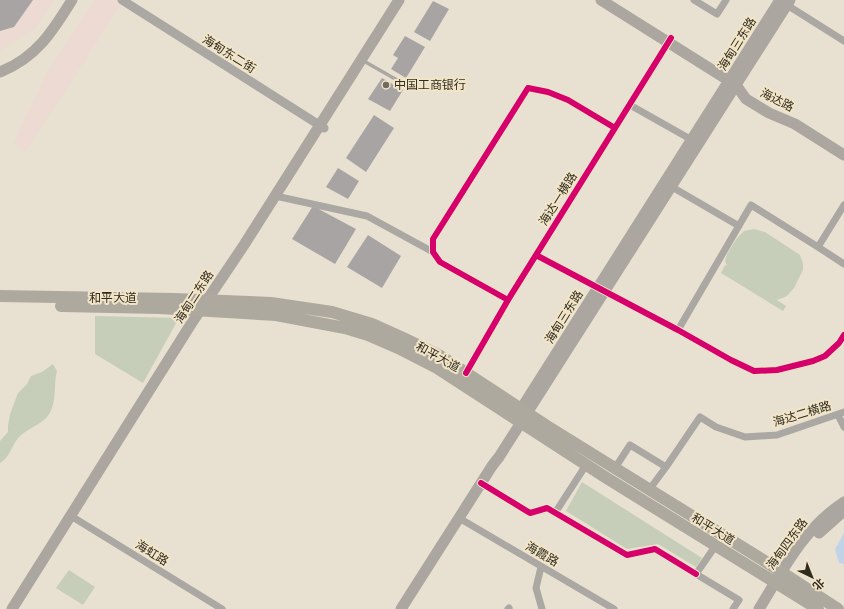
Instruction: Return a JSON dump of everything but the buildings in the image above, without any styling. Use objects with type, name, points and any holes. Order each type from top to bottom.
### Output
[{"type":"main road","points":[[0,66],[25,53],[40,39],[53,23],[67,0]]},
{"type":"main road","points":[[0,72],[28,57],[44,42],[72,0]]},
{"type":"main road","name":"海甸二东路","points":[[12,609],[73,517],[208,305],[280,197],[399,0]]},
{"type":"main road","name":"海甸二东路","points":[[363,61],[405,0]]},
{"type":"main road","name":"海达路","points":[[601,0],[670,40]]},
{"type":"main road","name":"海达路","points":[[610,0],[750,93],[844,150]]},
{"type":"main road","points":[[397,609],[602,290],[672,187],[734,81],[786,2]]},
{"type":"main road","name":"海达路","points":[[734,81],[746,99],[769,113],[795,124],[844,155]]},
{"type":"main road","name":"海甸三东路","points":[[602,290],[692,140],[734,81]]},
{"type":"main road","name":"海甸二东路","points":[[208,305],[244,245],[323,125]]},
{"type":"main road","name":"和平大道","points":[[0,296],[208,305],[289,316],[345,328],[368,336],[398,348],[437,368],[522,416],[547,426],[649,490],[781,579],[818,609]]},
{"type":"main road","name":"和平大道","points":[[0,304],[208,305],[271,303],[332,312],[372,324],[437,355],[466,373],[586,465],[716,545],[838,609]]},
{"type":"main road","points":[[401,609],[522,416]]},
{"type":"main road","name":"海甸四东路","points":[[766,609],[792,554],[809,532],[844,502]]},
{"type":"main road","name":"海甸四东路","points":[[759,609],[810,542],[844,511]]},
{"type":"main road","name":"海甸二东路","points":[[19,609],[73,517]]},
{"type":"street","name":"海甸东二街","points":[[122,0],[323,125]]},
{"type":"street","name":"海甸东二街","points":[[127,0],[323,125]]},
{"type":"street","points":[[694,0],[717,14],[726,0]]},
{"type":"street","points":[[786,2],[844,41]]},
{"type":"street","name":"海达一横路","points":[[466,373],[508,300],[670,40]]},
{"type":"street","points":[[433,252],[433,239],[528,88],[548,92],[568,100],[615,128]]},
{"type":"street","points":[[630,105],[692,140]]},
{"type":"street","points":[[672,187],[739,226]]},
{"type":"street","points":[[280,197],[367,216],[433,252],[440,262],[508,300]]},
{"type":"street","points":[[678,330],[751,205],[844,264]]},
{"type":"street","points":[[818,247],[844,205]]},
{"type":"street","points":[[536,255],[678,330],[730,360],[754,371],[777,370],[813,361],[825,356],[839,343],[844,335]]},
{"type":"street","points":[[841,414],[844,427]]},
{"type":"street","name":"海达二横路","points":[[666,467],[700,417],[716,427],[745,437],[777,435],[841,414]]},
{"type":"street","points":[[615,468],[630,444],[666,467],[649,490]]},
{"type":"street","points":[[555,513],[586,465]]},
{"type":"street","points":[[481,483],[530,513],[547,508],[627,555],[655,549],[739,600],[734,609]]},
{"type":"street","name":"海虹路","points":[[73,517],[222,609]]},
{"type":"street","name":"海霞路","points":[[459,518],[614,609]]},
{"type":"street","points":[[696,574],[716,545]]},
{"type":"street","points":[[541,567],[536,588],[542,609]]},
{"type":"lane","points":[[363,61],[404,84]]},
{"type":"shaded area","points":[[0,0],[54,0],[36,28],[0,51]]},
{"type":"shaded area","points":[[94,0],[124,0],[26,151],[14,143],[46,74]]},
{"type":"green space","points":[[754,229],[765,232],[800,255],[803,263],[803,270],[794,288],[787,296],[777,300],[786,306],[783,311],[721,273],[725,265],[727,266],[725,261],[727,254],[737,238],[744,231]]},
{"type":"green space","points":[[95,316],[179,318],[143,383],[95,354]]},
{"type":"green space","points":[[53,364],[57,371],[54,402],[50,413],[43,421],[18,438],[8,455],[0,463],[0,441],[8,432],[10,414],[18,393],[27,384],[31,376],[42,372]]},
{"type":"green space","points":[[582,482],[702,558],[696,567],[658,544],[627,549],[566,511]]},
{"type":"green space","points":[[69,570],[95,587],[83,605],[56,588]]},
{"type":"water","points":[[844,533],[844,564],[839,563],[835,549]]},
{"type":"cycle path","points":[[466,373],[508,300],[671,38]]},
{"type":"cycle path","points":[[508,300],[440,262],[433,252],[433,239],[528,88],[548,92],[568,100],[615,128]]},
{"type":"cycle path","points":[[536,255],[754,371],[777,370],[813,361],[825,356],[839,343],[844,335]]},
{"type":"cycle path","points":[[481,483],[530,513],[547,508],[627,555],[655,549],[696,574]]},
{"type":"place","name":"中国工商银行","points":[[386,85]]}]
